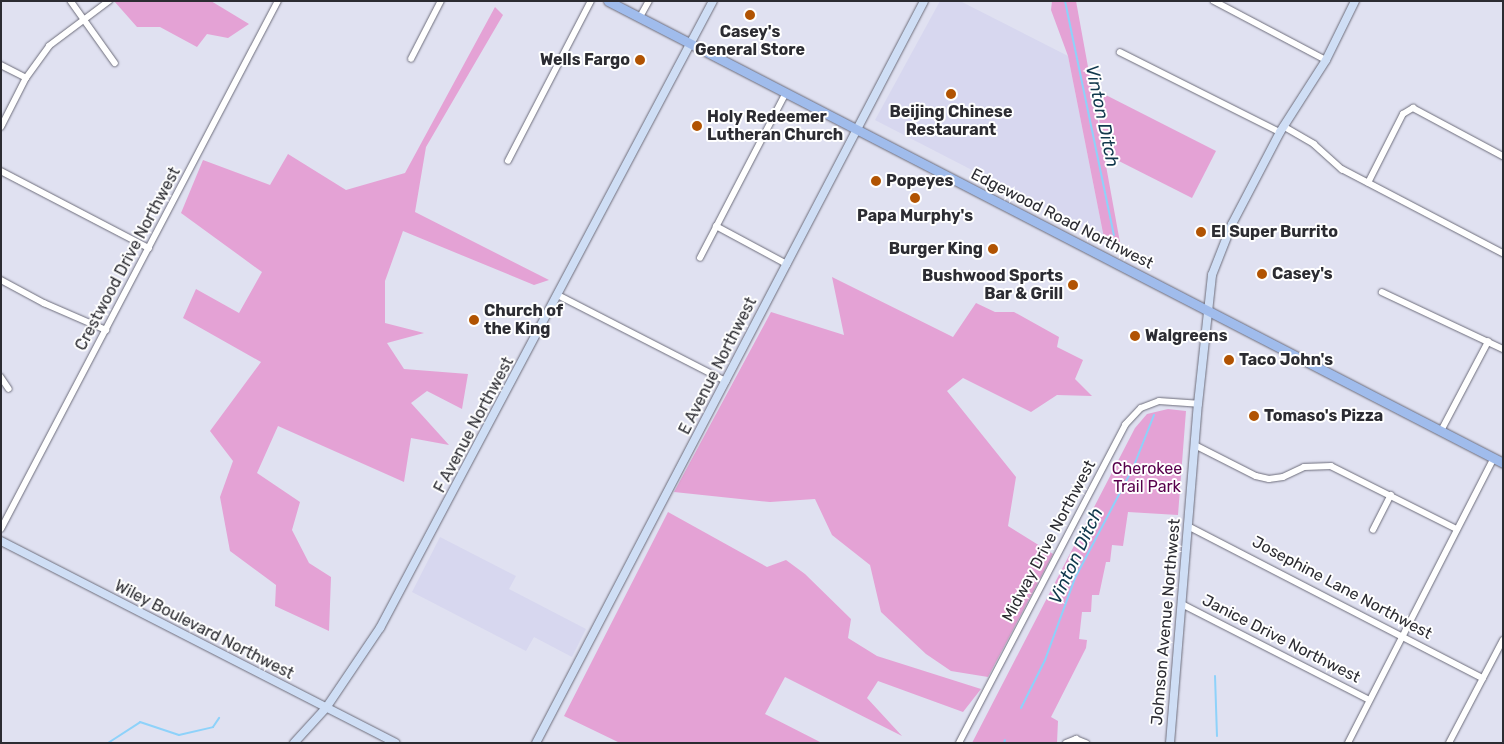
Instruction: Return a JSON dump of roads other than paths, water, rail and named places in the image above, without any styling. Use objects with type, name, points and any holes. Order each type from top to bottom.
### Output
[{"type":"main road","name":"Edgewood Road Northwest","points":[[608,1],[1499,460]]},
{"type":"street","points":[[71,1],[115,63]]},
{"type":"street","points":[[1,127],[26,78],[49,46],[109,1]]},
{"type":"street","name":"Crestwood Drive Northwest","points":[[1,529],[278,1]]},
{"type":"street","points":[[412,59],[441,1]]},
{"type":"street","points":[[508,161],[591,1]]},
{"type":"street","points":[[640,17],[649,1]]},
{"type":"street","name":"F Avenue Northwest","points":[[294,743],[326,708],[365,654],[385,620],[713,1]]},
{"type":"street","name":"E Avenue Northwest","points":[[536,743],[924,1]]},
{"type":"street","points":[[1214,1],[1326,60]]},
{"type":"street","name":"Johnson Avenue Northwest","points":[[1170,743],[1198,404],[1212,275],[1222,246],[1281,129],[1326,60],[1355,1]]},
{"type":"street","points":[[1120,52],[1314,144],[1342,169],[1503,253]]},
{"type":"street","points":[[1,65],[26,78]]},
{"type":"street","points":[[700,258],[786,93]]},
{"type":"street","points":[[1368,183],[1403,114],[1413,108],[1503,156]]},
{"type":"street","points":[[1,171],[149,248]]},
{"type":"street","points":[[716,226],[787,264]]},
{"type":"street","points":[[1,280],[44,304],[106,330]]},
{"type":"street","points":[[1382,292],[1503,349]]},
{"type":"street","points":[[558,295],[726,381]]},
{"type":"street","points":[[1441,431],[1488,342]]},
{"type":"street","points":[[1,377],[9,389]]},
{"type":"street","name":"Midway Drive Northwest","points":[[959,743],[1125,425],[1141,408],[1159,401],[1198,404]]},
{"type":"street","points":[[1195,445],[1256,476],[1283,477],[1304,467],[1331,466],[1457,529]]},
{"type":"street","points":[[1348,743],[1368,699],[1457,529],[1499,460]]},
{"type":"street","points":[[1373,530],[1391,495]]},
{"type":"street","name":"Josephine Lane Northwest","points":[[1188,526],[1483,678]]},
{"type":"street","name":"Wiley Boulevard Northwest","points":[[1,542],[395,743]]},
{"type":"street","name":"Janice Drive Northwest","points":[[1182,604],[1368,699]]},
{"type":"street","points":[[1449,743],[1503,640]]},
{"type":"street","points":[[1068,741],[1086,743]]},
{"type":"waterway","name":"Vinton Ditch","points":[[1065,1],[1114,235]]},
{"type":"waterway","name":"Vinton Ditch","points":[[1021,708],[1045,660],[1075,578],[1133,468],[1154,415]]},
{"type":"waterway","points":[[1215,676],[1217,736]]},
{"type":"waterway","points":[[108,743],[140,722],[179,735],[213,727],[219,718]]},
{"type":"place","name":"Casey's General Store","points":[[750,15]]},
{"type":"place","name":"Wells Fargo","points":[[640,60]]},
{"type":"place","name":"Beijing Chinese Restaurant","points":[[951,94]]},
{"type":"place","name":"Holy Redeemer Lutheran Church","points":[[697,126]]},
{"type":"place","name":"Popeyes","points":[[876,181]]},
{"type":"place","name":"Papa Murphy's","points":[[915,198]]},
{"type":"place","name":"El Super Burrito","points":[[1201,232]]},
{"type":"place","name":"Burger King","points":[[993,249]]},
{"type":"place","name":"Casey's","points":[[1262,274]]},
{"type":"place","name":"Bushwood Sports Bar & Grill","points":[[1073,285]]},
{"type":"place","name":"Church of the King","points":[[474,320]]},
{"type":"place","name":"Walgreens","points":[[1135,336]]},
{"type":"place","name":"Taco John's","points":[[1229,360]]},
{"type":"place","name":"Tomaso's Pizza","points":[[1254,416]]},
{"type":"park label","name":"Cherokee Trail Park","points":[[1147,478]]}]
